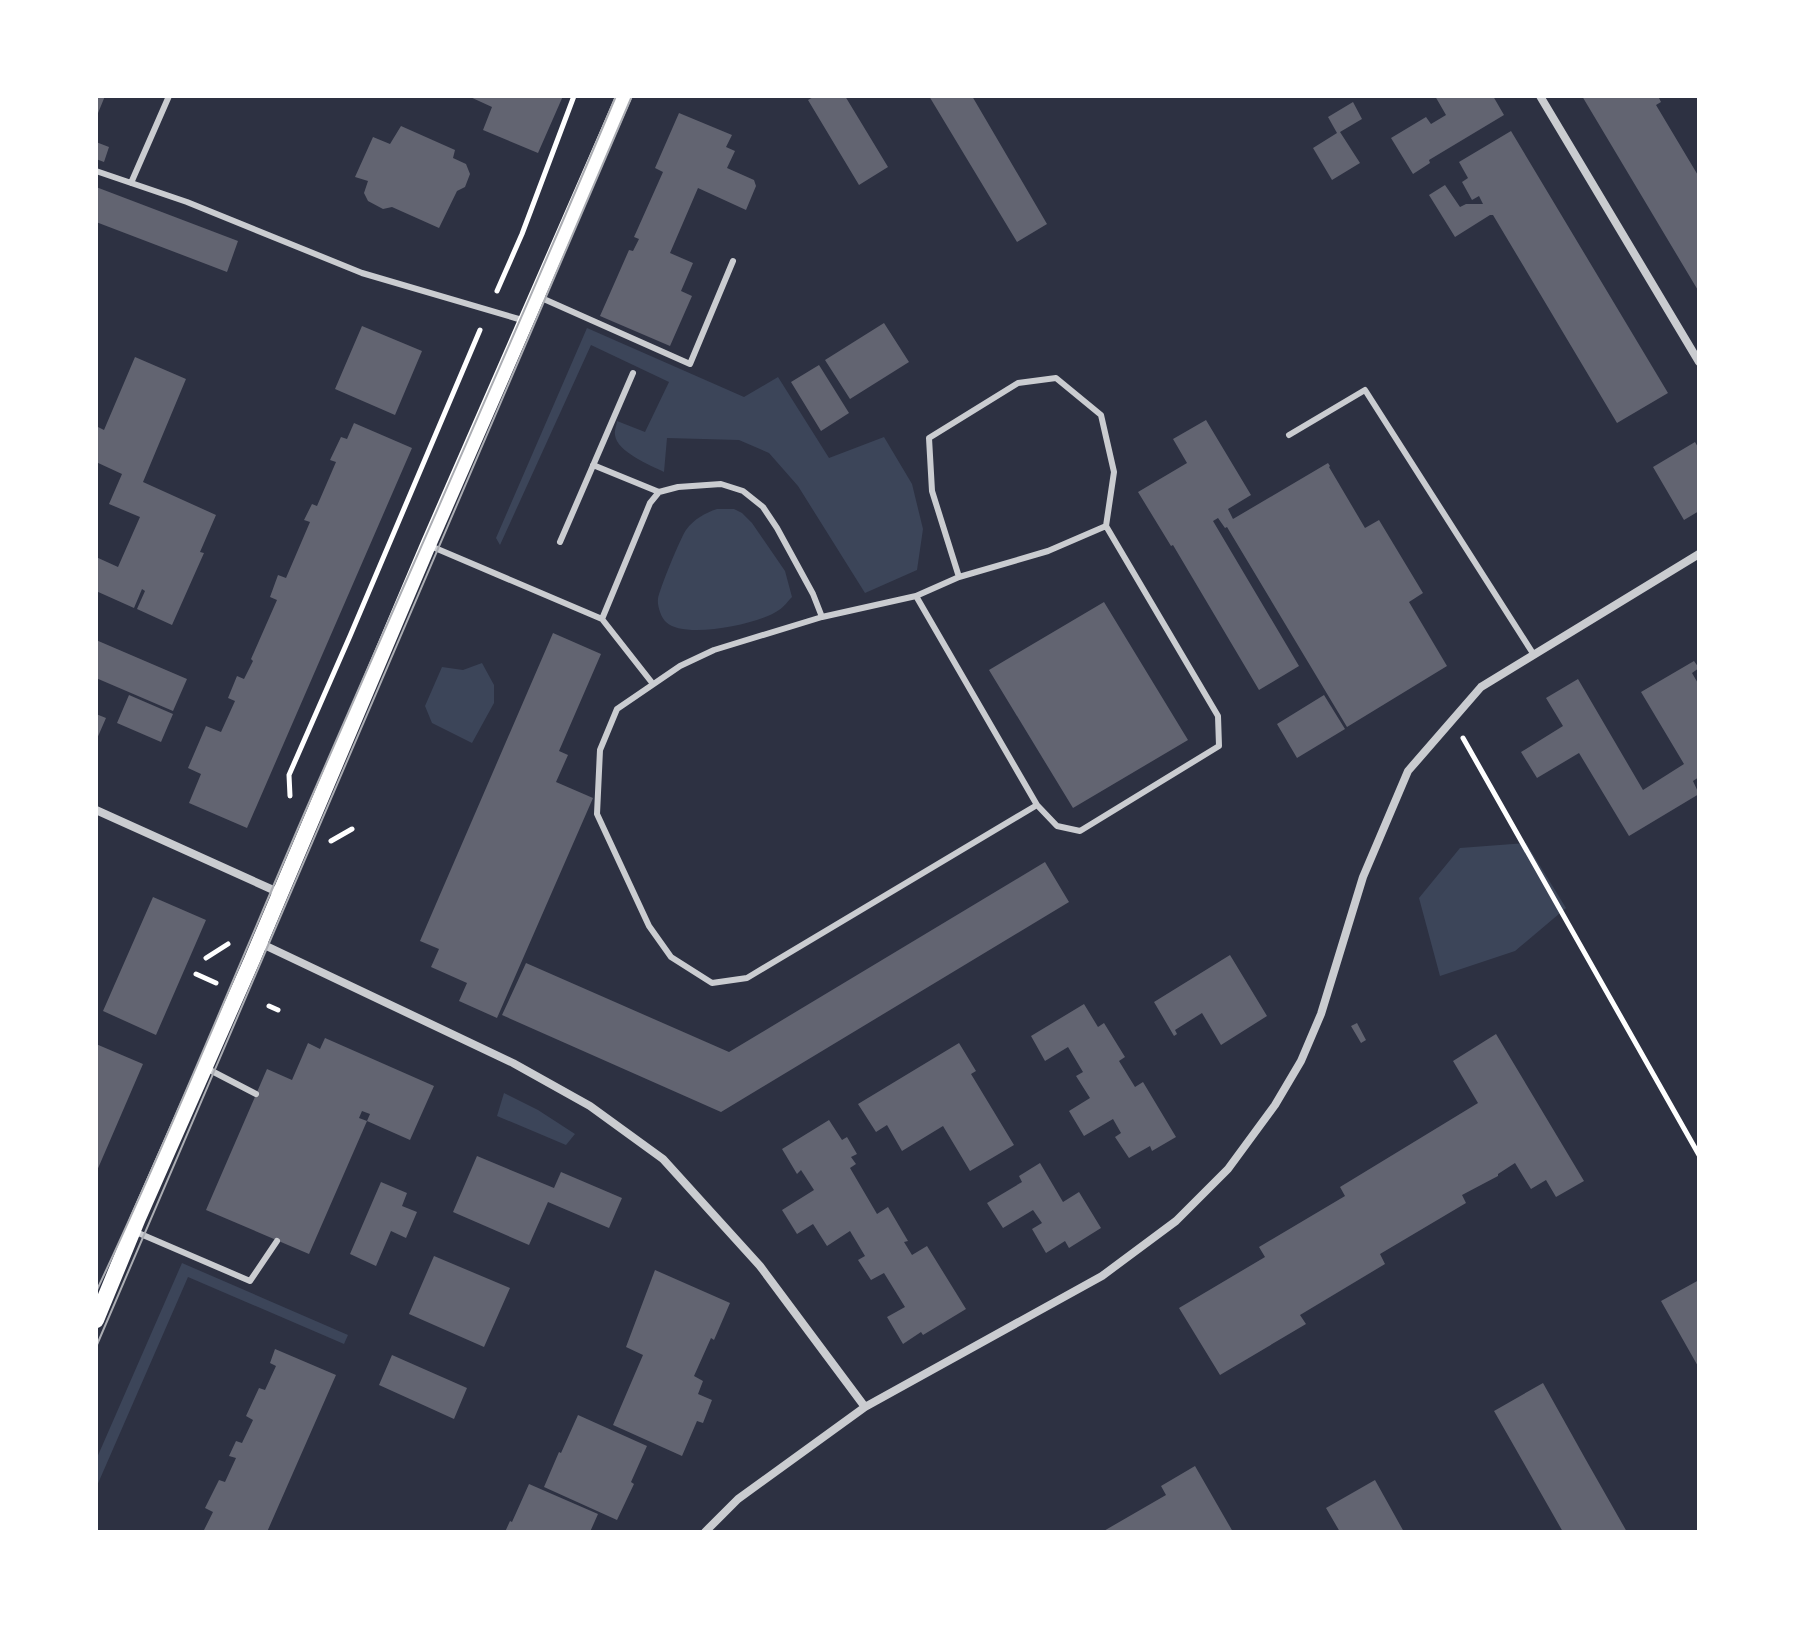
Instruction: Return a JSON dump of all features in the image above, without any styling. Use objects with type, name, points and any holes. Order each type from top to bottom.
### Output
[{"type":"main road","points":[[96,1320],[624,96]]},
{"type":"street","points":[[1540,96],[1699,362]]},
{"type":"street","points":[[705,1532],[738,1499],[865,1407],[1102,1276],[1176,1221],[1228,1169],[1275,1105],[1301,1061],[1321,1014],[1363,877],[1408,771],[1481,687],[1699,554]]},
{"type":"street","points":[[96,810],[280,893]]},
{"type":"street","points":[[259,942],[513,1063],[590,1106],[663,1159],[760,1266],[865,1407]]},
{"type":"lane","points":[[131,183],[169,96]]},
{"type":"lane","points":[[96,171],[187,202],[362,273],[526,321]]},
{"type":"lane","points":[[537,296],[690,364],[733,261]]},
{"type":"lane","points":[[560,542],[633,373]]},
{"type":"lane","points":[[916,596],[1037,805],[1057,826],[1080,831],[1219,746],[1218,716],[1106,526],[1114,472],[1101,415],[1056,378],[1018,383],[929,438],[932,491],[959,577]]},
{"type":"lane","points":[[1289,435],[1365,390],[1534,655]]},
{"type":"lane","points":[[593,465],[659,492]]},
{"type":"lane","points":[[602,619],[650,503],[659,492],[678,487],[721,484],[743,491],[763,507],[813,594],[822,617]]},
{"type":"lane","points":[[1037,805],[747,978],[712,983],[671,957],[649,926],[597,814],[600,750],[617,709],[680,666],[714,650],[822,617],[916,596],[959,577],[1048,551],[1106,526]]},
{"type":"lane","points":[[428,545],[602,619],[653,684]]},
{"type":"lane","points":[[204,1068],[256,1094]]},
{"type":"lane","points":[[132,1231],[250,1281],[277,1241]]},
{"type":"path","points":[[289,775],[522,234],[574,96]]},
{"type":"path","points":[[1452,720],[1699,1155]]},
{"type":"path","points":[[206,958],[232,941]]},
{"type":"path","points":[[196,974],[217,983]]},
{"type":"path","points":[[269,1006],[278,1010]]},
{"type":"shaded area","points":[[587,328],[744,397],[778,377],[829,458],[884,437],[912,484],[923,529],[917,570],[865,593],[798,486],[769,453],[739,440],[667,438],[664,472],[628,452],[617,441],[617,421],[645,432],[669,382],[591,345],[500,545],[496,538]]},
{"type":"shaded area","points":[[717,509],[734,509],[752,523],[785,571],[792,597],[781,609],[740,625],[705,630],[675,627],[662,618],[658,599],[662,585],[686,530],[700,517]]},
{"type":"shaded area","points":[[482,663],[494,685],[494,703],[472,743],[432,723],[425,706],[442,667],[463,670]]},
{"type":"shaded area","points":[[1526,843],[1566,908],[1515,951],[1440,976],[1419,898],[1460,848]]},
{"type":"shaded area","points":[[504,1093],[575,1134],[566,1145],[497,1116]]},
{"type":"shaded area","points":[[182,1263],[348,1335],[344,1344],[188,1277],[96,1488],[96,1460]]},
{"type":"building","points":[[96,96],[105,96],[96,118]]},
{"type":"building","points":[[468,96],[563,96],[538,153],[483,130],[492,107]]},
{"type":"building","points":[[815,96],[845,96],[888,167],[859,185],[808,100]]},
{"type":"building","points":[[929,96],[972,96],[1047,224],[1017,242]]},
{"type":"building","points":[[1435,96],[1493,96],[1504,115],[1429,160],[1430,163],[1413,174],[1391,138],[1426,117],[1431,124],[1446,115]]},
{"type":"building","points":[[1582,96],[1658,96],[1661,102],[1656,105],[1699,177],[1699,292]]},
{"type":"building","points":[[1353,102],[1362,119],[1340,132],[1360,163],[1332,180],[1313,148],[1337,133],[1328,117]]},
{"type":"building","points":[[679,113],[732,135],[726,147],[735,151],[727,168],[754,180],[756,186],[746,210],[698,188],[670,253],[693,263],[681,291],[692,296],[670,346],[600,316],[629,250],[633,251],[639,239],[634,237],[663,172],[655,168]]},
{"type":"building","points":[[401,126],[455,150],[453,158],[466,164],[470,174],[465,187],[457,191],[439,228],[392,207],[383,209],[368,201],[364,193],[368,181],[355,177],[373,137],[390,144]]},
{"type":"building","points":[[1511,131],[1668,393],[1617,423],[1493,215],[1455,237],[1429,195],[1445,185],[1460,207],[1483,204],[1479,196],[1472,200],[1462,182],[1468,178],[1459,162]]},
{"type":"building","points":[[96,142],[109,147],[104,162],[96,159]]},
{"type":"building","points":[[96,187],[238,241],[227,272],[96,222]]},
{"type":"building","points":[[884,323],[909,362],[850,399],[825,360]]},
{"type":"building","points":[[362,326],[422,351],[395,415],[335,389]]},
{"type":"building","points":[[135,357],[186,379],[143,482],[216,515],[200,552],[204,553],[172,625],[137,609],[145,591],[142,589],[134,608],[96,591],[96,557],[118,567],[140,517],[109,504],[122,474],[96,462],[96,426],[104,430]]},
{"type":"building","points":[[819,365],[849,413],[821,431],[791,382]]},
{"type":"building","points":[[1206,420],[1251,495],[1228,509],[1233,519],[1328,463],[1365,528],[1379,520],[1423,593],[1409,602],[1447,666],[1347,727],[1227,527],[1218,518],[1213,521],[1299,666],[1259,690],[1138,492],[1187,463],[1173,439]]},
{"type":"building","points":[[354,423],[412,448],[247,828],[189,803],[201,774],[188,768],[206,726],[221,732],[235,701],[228,698],[237,676],[244,679],[277,600],[270,597],[278,575],[286,578],[310,522],[304,520],[312,504],[317,506],[336,462],[330,460],[341,437],[347,439]]},
{"type":"building","points":[[1695,442],[1699,449],[1699,511],[1684,520],[1653,467]]},
{"type":"building","points":[[1104,602],[1188,740],[1073,808],[989,670]]},
{"type":"building","points":[[553,633],[601,654],[559,751],[568,755],[556,782],[593,798],[497,1018],[459,1001],[467,983],[431,967],[439,949],[420,941]]},
{"type":"building","points":[[96,640],[187,679],[173,711],[96,678]]},
{"type":"building","points":[[1694,661],[1699,668],[1692,673],[1699,685],[1699,777],[1693,781],[1699,794],[1629,836],[1579,753],[1537,778],[1521,752],[1563,726],[1546,698],[1578,679],[1643,790],[1684,764],[1641,692]]},
{"type":"building","points":[[129,695],[173,714],[161,742],[117,723]]},
{"type":"building","points":[[1324,695],[1345,729],[1297,758],[1277,724]]},
{"type":"building","points":[[96,714],[106,718],[96,741]]},
{"type":"building","points":[[1045,862],[1069,902],[721,1112],[502,1015],[526,963],[729,1052]]},
{"type":"building","points":[[153,897],[206,920],[156,1035],[103,1011]]},
{"type":"building","points":[[1230,955],[1267,1016],[1221,1045],[1202,1013],[1175,1030],[1177,1034],[1174,1036],[1154,1002]]},
{"type":"building","points":[[1084,1004],[1098,1027],[1104,1023],[1125,1057],[1119,1061],[1135,1087],[1143,1082],[1176,1137],[1152,1151],[1150,1146],[1129,1158],[1115,1137],[1121,1133],[1113,1119],[1084,1136],[1069,1111],[1090,1098],[1076,1076],[1083,1072],[1068,1047],[1045,1061],[1031,1036]]},
{"type":"building","points":[[1357,1023],[1366,1040],[1361,1043],[1351,1026]]},
{"type":"building","points":[[1496,1034],[1584,1181],[1556,1197],[1546,1180],[1531,1189],[1515,1163],[1462,1195],[1466,1203],[1380,1254],[1385,1264],[1300,1315],[1306,1324],[1220,1375],[1179,1308],[1265,1257],[1259,1247],[1345,1196],[1340,1187],[1478,1103],[1453,1061]]},
{"type":"building","points":[[325,1038],[434,1086],[410,1140],[367,1121],[309,1254],[206,1210],[267,1069],[292,1080],[308,1043],[320,1049]],"holes":[[[362,1111],[370,1114],[367,1121],[359,1118]]]},
{"type":"building","points":[[959,1043],[976,1071],[971,1074],[1014,1145],[970,1171],[943,1126],[902,1151],[887,1125],[876,1132],[858,1104]]},
{"type":"building","points":[[96,1044],[143,1064],[96,1173]]},
{"type":"building","points":[[829,1120],[842,1140],[847,1137],[857,1154],[851,1157],[856,1164],[850,1168],[877,1214],[888,1207],[908,1241],[904,1242],[912,1255],[927,1246],[966,1309],[903,1344],[887,1317],[905,1307],[884,1273],[871,1280],[858,1260],[865,1256],[850,1231],[827,1246],[813,1224],[797,1234],[782,1210],[814,1190],[801,1170],[797,1174],[782,1149]]},
{"type":"building","points":[[477,1156],[554,1188],[561,1172],[622,1198],[609,1228],[548,1202],[529,1245],[453,1212]]},
{"type":"building","points":[[1040,1163],[1063,1202],[1079,1192],[1101,1228],[1069,1248],[1065,1241],[1046,1253],[1032,1229],[1042,1223],[1033,1210],[1003,1228],[987,1203],[1022,1182],[1019,1176]]},
{"type":"building","points":[[381,1182],[407,1193],[402,1206],[417,1212],[406,1238],[391,1231],[376,1266],[350,1254]]},
{"type":"building","points":[[434,1256],[510,1288],[484,1347],[409,1314]]},
{"type":"building","points":[[655,1270],[730,1303],[694,1376],[703,1381],[698,1394],[712,1400],[703,1423],[697,1421],[682,1456],[613,1425],[643,1355],[626,1347]]},
{"type":"building","points":[[1699,1280],[1699,1368],[1661,1301]]},
{"type":"building","points":[[275,1349],[336,1375],[267,1532],[203,1532],[213,1512],[205,1508],[219,1480],[225,1482],[236,1458],[229,1456],[236,1441],[242,1443],[253,1420],[246,1416],[259,1388],[265,1390],[276,1366],[270,1363]]},
{"type":"building","points":[[392,1355],[467,1388],[454,1419],[379,1385]]},
{"type":"building","points":[[1543,1383],[1627,1532],[1563,1532],[1494,1411]]},
{"type":"building","points":[[578,1415],[647,1446],[617,1520],[544,1487]]},
{"type":"building","points":[[1195,1466],[1233,1532],[1102,1532],[1166,1495],[1161,1486]]},
{"type":"building","points":[[1375,1480],[1404,1532],[1340,1532],[1326,1508]]},
{"type":"building","points":[[529,1484],[598,1514],[590,1532],[505,1532]]},
{"type":"tram line","points":[[96,1292],[616,96]]},
{"type":"tram line","points":[[96,1347],[632,96]]}]
